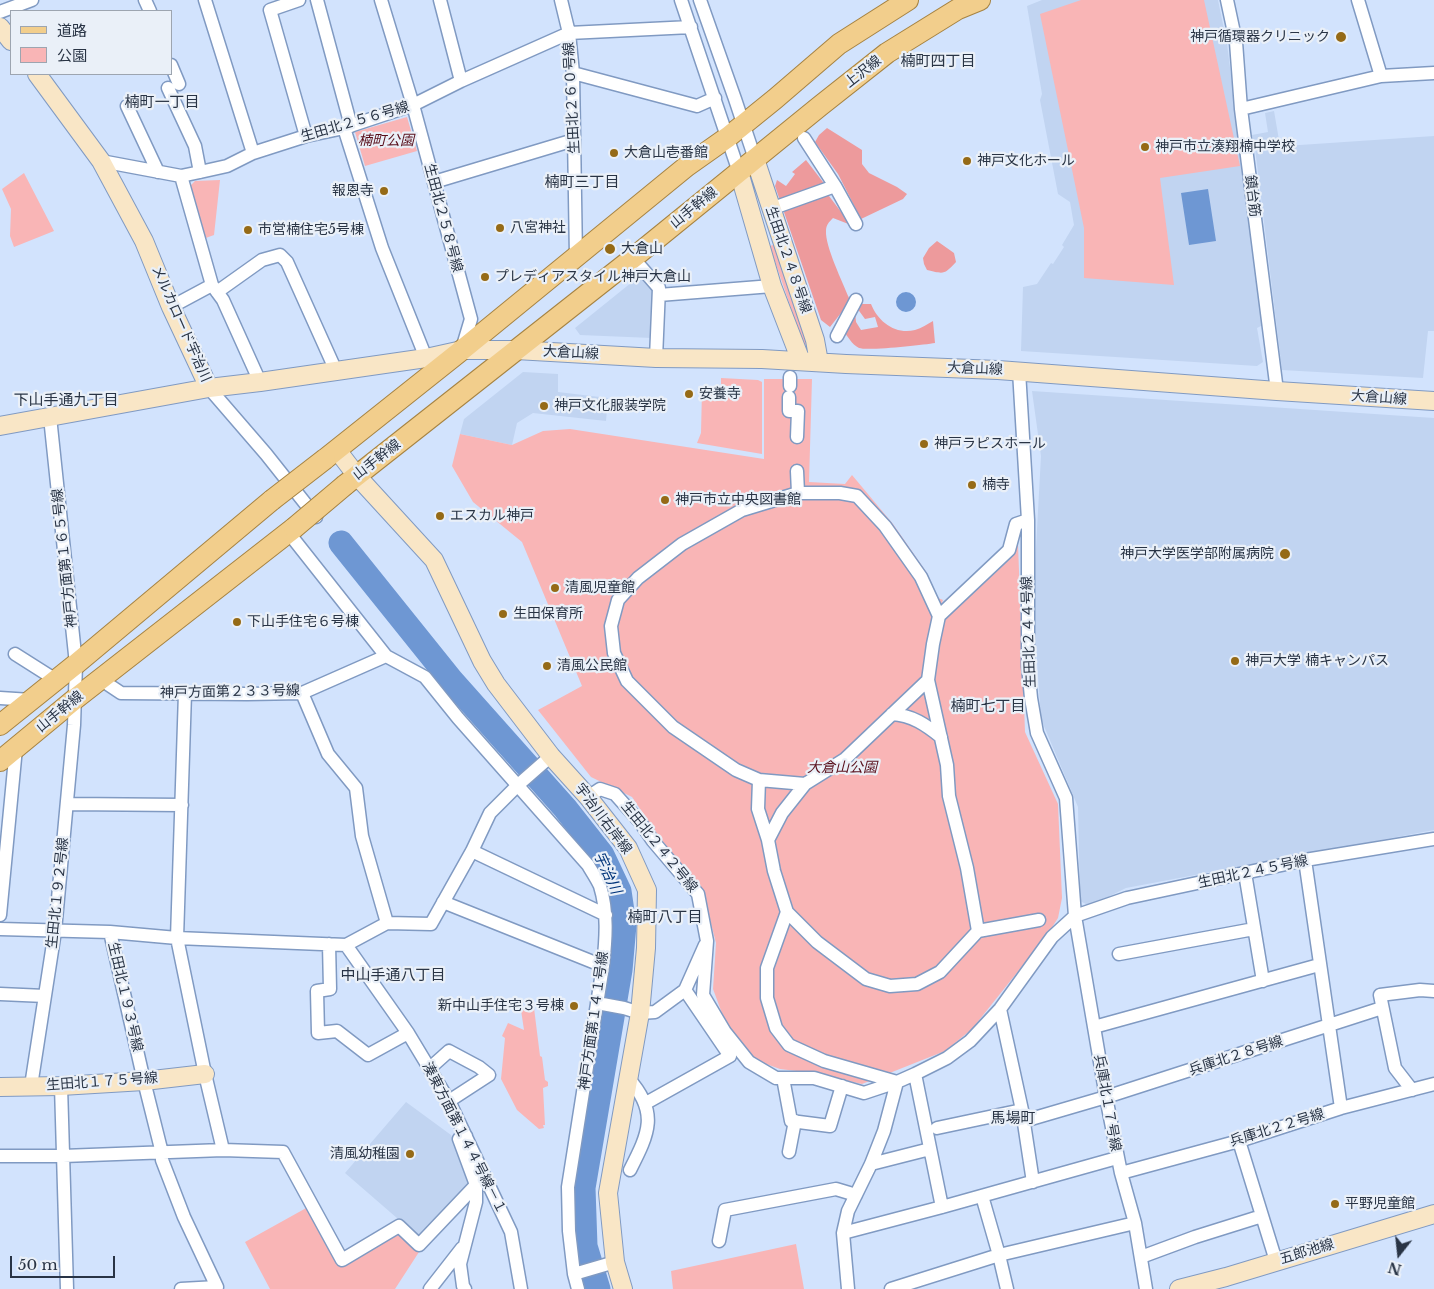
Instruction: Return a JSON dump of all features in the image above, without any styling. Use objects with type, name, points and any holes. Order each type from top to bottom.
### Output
[{"type":"main road","points":[[728,137],[839,44],[908,0]]},
{"type":"main road","name":"上沢線","points":[[755,160],[887,54],[956,4],[980,0]]},
{"type":"main road","name":"山手幹線","points":[[0,725],[272,500],[462,350],[687,166],[728,137]]},
{"type":"main road","name":"山手幹線","points":[[0,761],[100,679],[291,530],[351,480],[755,160]]},
{"type":"street","points":[[0,12],[32,0]]},
{"type":"street","points":[[204,0],[254,153]]},
{"type":"street","points":[[300,0],[270,10],[306,136]]},
{"type":"street","points":[[317,0],[347,127],[382,248],[426,358]]},
{"type":"street","name":"生田北２５８号線","points":[[381,0],[413,105],[471,319],[462,350]]},
{"type":"street","points":[[442,0],[461,81]]},
{"type":"street","name":"生田北２６０号線","points":[[561,0],[569,33],[573,72],[576,258]]},
{"type":"street","points":[[681,0],[739,172]]},
{"type":"street","points":[[700,0],[755,160]]},
{"type":"street","name":"鎮台筋","points":[[1227,0],[1236,42],[1241,109],[1277,391]]},
{"type":"street","points":[[1358,0],[1381,76]]},
{"type":"street","points":[[0,27],[10,40]]},
{"type":"street","name":"生田北２５６号線","points":[[101,161],[181,176],[227,166],[254,153],[306,136],[347,127],[413,105],[461,81],[569,33],[691,27]]},
{"type":"street","points":[[172,72],[174,86],[194,146],[200,172]]},
{"type":"street","points":[[573,72],[698,106],[715,98]]},
{"type":"street","points":[[1241,109],[1381,76],[1434,73]]},
{"type":"street","name":"メルカロード宇治川","points":[[38,75],[101,161],[144,242],[171,307],[209,388],[426,358],[462,350],[516,350]]},
{"type":"street","points":[[127,106],[158,172]]},
{"type":"street","points":[[804,138],[835,186],[856,224]]},
{"type":"street","points":[[434,182],[574,140]]},
{"type":"street","name":"生田北２４８号線","points":[[755,160],[815,340],[819,362]]},
{"type":"street","name":"生田北２４８号線","points":[[739,172],[772,286],[801,361]]},
{"type":"street","points":[[181,176],[215,288],[223,300],[260,382]]},
{"type":"street","points":[[779,206],[835,186]]},
{"type":"street","points":[[171,307],[215,288],[262,260],[280,255],[287,262],[336,371]]},
{"type":"street","points":[[633,258],[659,288],[656,358]]},
{"type":"street","points":[[660,295],[772,286]]},
{"type":"street","points":[[838,336],[856,300]]},
{"type":"street","name":"大倉山線","points":[[516,350],[656,358],[801,361],[1019,371],[1434,401]]},
{"type":"street","name":"生田北２４４号線","points":[[1019,371],[1028,520],[1028,666],[1031,698],[1037,733],[1066,798],[1075,916]]},
{"type":"street","points":[[790,387],[789,411],[798,411],[797,437]]},
{"type":"street","points":[[0,426],[209,388],[266,454],[318,520]]},
{"type":"street","name":"神戸方面第１６５号線","points":[[50,417],[76,664],[75,699]]},
{"type":"street","name":"宇治川右岸線","points":[[331,455],[351,480],[434,560],[482,661],[513,707],[545,761],[588,797],[628,848],[647,890],[646,948],[632,1010],[628,1078],[608,1193],[608,1265],[623,1289]]},
{"type":"street","points":[[797,471],[798,493]]},
{"type":"street","points":[[805,784],[759,780],[736,770],[673,726],[627,681],[614,653],[611,626],[618,600],[638,578],[682,544],[742,510],[798,493],[840,493],[857,496],[885,526],[921,576],[939,616]]},
{"type":"street","points":[[978,931],[967,868],[949,796],[947,765],[928,680],[939,616],[1009,550],[1016,524],[1028,520]]},
{"type":"street","points":[[291,530],[386,656]]},
{"type":"street","points":[[15,654],[56,680]]},
{"type":"street","name":"神戸方面第２３３号線","points":[[100,679],[120,693],[247,694],[302,692],[386,656]]},
{"type":"street","name":"神戸方面第１４１号線","points":[[386,656],[425,677],[458,718],[520,783],[588,865],[599,885],[606,915],[604,966],[600,1004],[568,1187],[569,1231],[576,1282]]},
{"type":"street","points":[[768,840],[782,813],[805,784],[845,759],[928,680]]},
{"type":"street","points":[[302,692],[328,754],[356,788],[362,836],[386,923]]},
{"type":"street","points":[[185,693],[177,938],[204,1074],[223,1150]]},
{"type":"street","points":[[0,698],[31,700]]},
{"type":"street","name":"生田北１９２号線","points":[[31,1086],[55,931],[68,804],[75,699]]},
{"type":"street","points":[[892,714],[901,714],[923,723],[941,737]]},
{"type":"street","points":[[0,915],[16,748]]},
{"type":"street","points":[[0,929],[110,932],[177,938],[346,945],[386,923],[431,924],[490,813],[545,761]]},
{"type":"street","points":[[759,780],[758,809],[787,912],[817,942],[866,979],[890,986],[917,984],[940,972],[978,931],[1039,920]]},
{"type":"street","name":"生田北２４２号線","points":[[588,797],[600,789],[615,794],[698,894],[707,941],[703,995],[725,1032],[749,1062],[776,1078],[814,1078],[864,1093],[897,1082],[947,1058],[970,1041],[1000,1010],[1052,937],[1075,916]]},
{"type":"street","points":[[68,804],[182,805]]},
{"type":"street","name":"生田北２４５号線","points":[[1075,916],[1127,898],[1305,860],[1434,839]]},
{"type":"street","points":[[472,850],[606,915]]},
{"type":"street","points":[[1305,860],[1341,1108]]},
{"type":"street","points":[[1245,873],[1263,981]]},
{"type":"street","points":[[443,902],[604,966]]},
{"type":"street","points":[[787,912],[767,968],[767,998],[776,1028],[789,1045],[824,1061],[897,1082],[884,1131],[871,1164],[848,1211],[843,1233],[848,1289]]},
{"type":"street","name":"兵庫北１７号線","points":[[1075,916],[1106,1097],[1121,1173],[1135,1223],[1146,1289]]},
{"type":"street","points":[[1119,954],[1254,929]]},
{"type":"street","name":"生田北１９３号線","points":[[110,932],[162,1153],[162,1160],[184,1217],[217,1287],[181,1289]]},
{"type":"street","points":[[600,1004],[656,1012],[684,990],[707,941]]},
{"type":"street","points":[[329,944],[330,989],[317,991],[318,1033],[336,1031],[368,1055],[408,1033]]},
{"type":"street","name":"湊東方面第１４４号線－１","points":[[346,945],[408,1033],[449,1101],[511,1232],[521,1289]]},
{"type":"street","points":[[1094,1028],[1319,965]]},
{"type":"street","points":[[646,1103],[730,1056],[684,990]]},
{"type":"street","points":[[1412,1090],[1394,1068],[1380,995],[1420,990],[1434,991]]},
{"type":"street","points":[[0,994],[45,996]]},
{"type":"street","name":"兵庫北２８号線","points":[[937,1128],[1023,1115],[1106,1097],[1382,1008]]},
{"type":"street","points":[[1000,1010],[1023,1115],[1034,1182]]},
{"type":"street","points":[[430,1068],[449,1051],[479,1067],[489,1076],[449,1101]]},
{"type":"street","name":"生田北１７５号線","points":[[0,1087],[61,1086],[204,1074]]},
{"type":"street","points":[[915,1074],[942,1207]]},
{"type":"street","points":[[628,1078],[640,1090],[646,1103],[649,1118],[647,1133],[630,1170]]},
{"type":"street","points":[[783,1078],[791,1121],[830,1126],[842,1086]]},
{"type":"street","name":"兵庫北２２号線","points":[[1121,1173],[1239,1141],[1341,1108],[1434,1084]]},
{"type":"street","points":[[61,1086],[67,1289]]},
{"type":"street","points":[[789,1152],[796,1121]]},
{"type":"street","points":[[465,1289],[460,1264],[476,1202],[476,1185],[459,1139],[466,1136]]},
{"type":"street","points":[[1239,1141],[1276,1261]]},
{"type":"street","points":[[871,1164],[930,1149]]},
{"type":"street","points":[[0,1156],[63,1156],[223,1150],[283,1152],[342,1260],[399,1226],[419,1245],[476,1185]]},
{"type":"street","points":[[843,1233],[1118,1158]]},
{"type":"street","points":[[719,1241],[725,1210],[836,1189],[856,1195]]},
{"type":"street","points":[[982,1196],[1006,1289]]},
{"type":"street","name":"五郎池線","points":[[1179,1289],[1228,1283],[1276,1261],[1434,1214]]},
{"type":"street","points":[[1141,1257],[1195,1237],[1262,1216]]},
{"type":"street","points":[[891,1289],[998,1255],[1135,1223]]},
{"type":"street","points":[[430,1289],[465,1244]]},
{"type":"street","points":[[576,1282],[608,1265]]},
{"type":"shaded area","name":"神戸市立湊翔楠中学校","points":[[1042,0],[1218,0],[1227,44],[1263,325],[1257,328],[1263,362],[1257,366],[1021,351],[1023,287],[1037,284],[1064,247],[1062,245],[1074,225],[1070,202],[1058,194],[1040,100],[1042,94],[1027,6]]},
{"type":"shaded area","points":[[1274,111],[1279,140],[1253,145],[1252,135],[1268,132],[1265,113]]},
{"type":"shaded area","points":[[827,128],[862,150],[862,164],[869,173],[907,194],[903,199],[861,219],[838,174],[815,142],[819,135]]},
{"type":"shaded area","points":[[1434,136],[1434,331],[1428,331],[1423,378],[1282,370],[1255,148]]},
{"type":"shaded area","points":[[806,160],[823,182],[829,196],[851,225],[833,218],[826,229],[828,246],[849,298],[850,306],[841,313],[830,327],[821,320],[775,186],[777,180],[786,186],[795,174],[792,172]]},
{"type":"shaded area","points":[[937,241],[954,253],[956,262],[943,272],[927,270],[924,264],[923,258],[929,248]]},
{"type":"shaded area","points":[[642,274],[654,288],[652,338],[580,335],[575,328]]},
{"type":"shaded area","points":[[860,304],[871,304],[878,316],[888,326],[901,331],[915,330],[933,321],[935,343],[884,348],[859,348],[843,331],[855,311],[856,322],[861,330],[878,327],[875,317],[865,319],[857,308]]},
{"type":"shaded area","name":"神戸文化服装学院","points":[[523,372],[558,374],[558,392],[608,398],[606,421],[533,413],[517,423],[512,445],[460,434],[464,419]]},
{"type":"shaded area","name":"神戸大学 楠キャンパス","points":[[1032,391],[1434,418],[1434,830],[1126,888],[1090,906],[1080,901],[1078,807],[1041,719],[1033,603],[1041,456]]},
{"type":"shaded area","name":"清風幼稚園","points":[[406,1102],[451,1135],[471,1184],[420,1238],[345,1173]]},
{"type":"green space","points":[[1081,0],[1204,0],[1240,166],[1160,178],[1174,285],[1084,278],[1084,228],[1040,14]]},
{"type":"green space","name":"楠町公園","points":[[407,117],[417,151],[365,166],[355,132]]},
{"type":"green space","points":[[24,173],[54,231],[14,247],[10,236],[11,209],[2,189]]},
{"type":"green space","points":[[220,180],[214,235],[203,239],[189,187],[195,181]]},
{"type":"green space","points":[[772,245],[776,246],[808,342],[806,345],[803,343],[770,247]]},
{"type":"green space","points":[[721,378],[758,380],[762,382],[762,454],[697,443],[701,433],[702,390],[721,390]]},
{"type":"green space","name":"大倉山公園","points":[[764,379],[812,379],[809,482],[845,484],[852,475],[893,524],[927,573],[938,598],[943,600],[940,608],[949,616],[1010,559],[1018,544],[1025,732],[1058,804],[1062,898],[1058,918],[1047,935],[972,1029],[945,1051],[862,1084],[813,1073],[780,1069],[758,1061],[738,1041],[723,1016],[713,989],[716,943],[703,892],[657,834],[632,797],[591,777],[538,710],[582,686],[522,542],[473,502],[452,466],[460,434],[512,445],[543,431],[570,429],[764,459]]},
{"type":"green space","points":[[534,1008],[540,1056],[542,1057],[545,1080],[548,1082],[548,1086],[543,1088],[545,1125],[543,1125],[544,1128],[539,1129],[517,1110],[501,1079],[505,1038],[502,1036],[508,1023],[524,1030],[521,1010]]},
{"type":"green space","points":[[308,1207],[341,1267],[398,1232],[419,1252],[395,1289],[270,1289],[245,1242]]},
{"type":"green space","points":[[796,1244],[804,1289],[673,1289],[671,1271]]},
{"type":"water","points":[[1208,189],[1216,241],[1189,245],[1181,193]]},
{"type":"water","points":[[906,292],[913,295],[916,302],[913,309],[906,312],[899,309],[896,302],[899,295]]},
{"type":"waterway","name":"宇治川","points":[[341,543],[451,680],[565,808],[602,855],[619,891],[624,925],[620,970],[583,1188],[585,1246],[598,1289]]},
{"type":"place","name":"神戸循環器クリニック","points":[[1341,37]]},
{"type":"place","name":"神戸市立湊翔楠中学校","points":[[1145,147]]},
{"type":"place","name":"大倉山壱番館","points":[[614,153]]},
{"type":"place","name":"神戸文化ホール","points":[[967,161]]},
{"type":"place","name":"報恩寺","points":[[384,191]]},
{"type":"place","name":"八宮神社","points":[[500,228]]},
{"type":"place","name":"市営楠住宅5号棟","points":[[248,230]]},
{"type":"place","name":"大倉山","points":[[610,249]]},
{"type":"place","name":"プレディアスタイル神戸大倉山","points":[[485,277]]},
{"type":"place","name":"安養寺","points":[[689,394]]},
{"type":"place","name":"神戸文化服装学院","points":[[544,406]]},
{"type":"place","name":"神戸ラピスホール","points":[[924,444]]},
{"type":"place","name":"楠寺","points":[[972,485]]},
{"type":"place","name":"神戸市立中央図書館","points":[[665,500]]},
{"type":"place","name":"エスカル神戸","points":[[440,516]]},
{"type":"place","name":"神戸大学医学部附属病院","points":[[1285,554]]},
{"type":"place","name":"清風児童館","points":[[555,588]]},
{"type":"place","name":"生田保育所","points":[[503,614]]},
{"type":"place","name":"下山手住宅６号棟","points":[[237,622]]},
{"type":"place","name":"神戸大学 楠キャンパス","points":[[1235,661]]},
{"type":"place","name":"清風公民館","points":[[547,666]]},
{"type":"place","name":"新中山手住宅３号棟","points":[[574,1006]]},
{"type":"place","name":"清風幼稚園","points":[[410,1154]]},
{"type":"place","name":"平野児童館","points":[[1335,1204]]},
{"type":"district","name":"楠町四丁目","points":[[938,62]]},
{"type":"district","name":"楠町一丁目","points":[[162,103]]},
{"type":"district","name":"楠町三丁目","points":[[582,183]]},
{"type":"district","name":"下山手通九丁目","points":[[66,401]]},
{"type":"district","name":"楠町七丁目","points":[[988,707]]},
{"type":"district","name":"楠町八丁目","points":[[665,918]]},
{"type":"district","name":"中山手通八丁目","points":[[393,976]]},
{"type":"district","name":"馬場町","points":[[1013,1119]]}]
